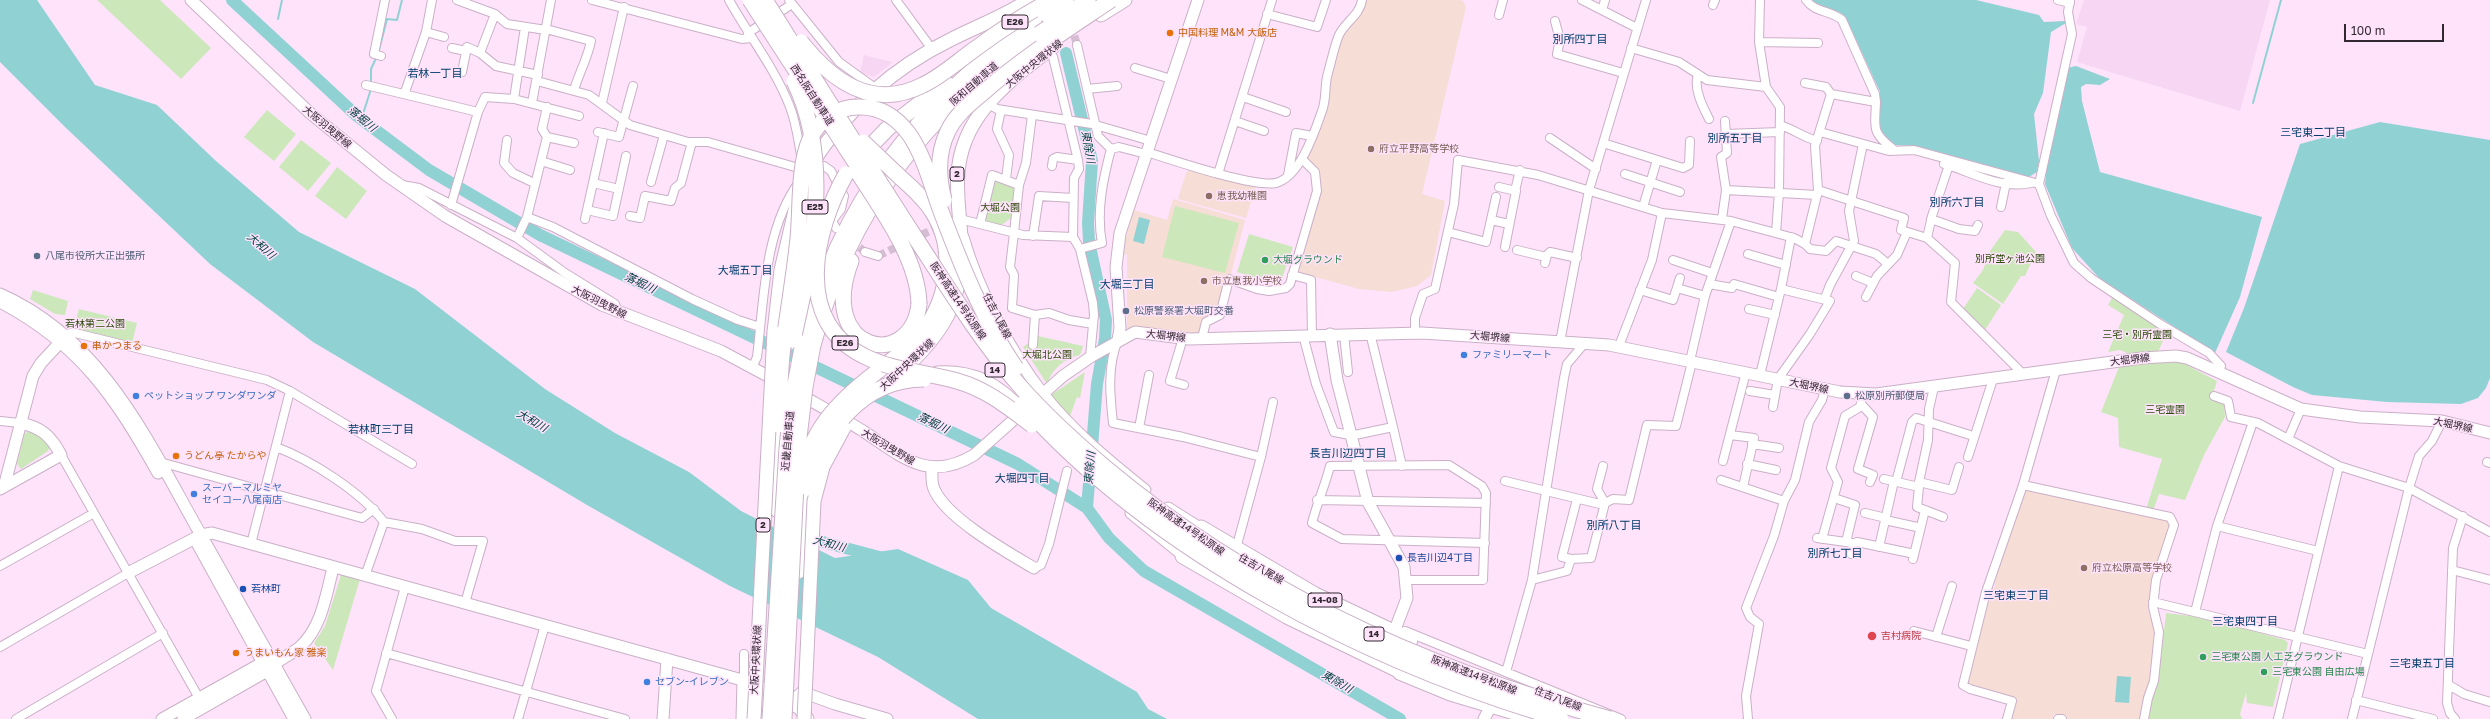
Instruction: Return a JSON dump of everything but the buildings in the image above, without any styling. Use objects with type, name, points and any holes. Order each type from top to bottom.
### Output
[{"type":"highway","name":"西名阪自動車道","points":[[750,0],[840,139],[883,183]]},
{"type":"highway","name":"E25","points":[[750,0],[798,89],[812,127],[815,149],[815,199],[809,253],[778,425],[776,476],[779,551]]},
{"type":"highway","name":"西名阪自動車道","points":[[765,0],[883,183]]},
{"type":"highway","name":"E26","points":[[768,0],[808,52],[840,81],[860,91],[888,95],[906,92],[932,80],[1005,28],[1052,0]]},
{"type":"highway","name":"阪和自動車道","points":[[883,183],[945,110],[1066,0]]},
{"type":"highway","name":"阪和自動車道","points":[[883,183],[898,148],[933,107],[1005,42],[1088,0]]},
{"type":"highway","name":"14","points":[[976,296],[948,216],[941,184],[940,158],[948,131],[960,113],[997,80],[1040,48],[1111,0]]},
{"type":"highway","name":"E26","points":[[1005,42],[936,90],[888,128],[858,159],[846,174],[828,215],[818,251],[816,284],[826,319],[845,343],[870,359],[966,384],[1003,403],[1096,475]]},
{"type":"highway","name":"E26","points":[[779,719],[790,680],[804,476],[810,449],[829,415],[847,396],[907,348],[925,329],[938,306],[946,279],[947,255],[938,221],[924,200],[883,183],[864,144],[822,89]]},
{"type":"highway","name":"14","points":[[778,425],[782,357],[797,250],[804,160],[814,131],[830,115],[845,108],[873,108],[893,117],[907,132],[918,150],[963,268],[976,296],[1010,359],[1074,434]]},
{"type":"highway","name":"E25","points":[[840,139],[900,243],[916,280],[919,304],[916,319],[909,332],[898,340],[883,344],[869,342],[857,335],[846,322],[843,310],[844,286],[850,263],[883,183]]},
{"type":"highway","name":"近畿自動車道","points":[[779,719],[779,551],[791,408],[828,267],[849,222],[883,183]]},
{"type":"highway","name":"阪神高速14号松原線","points":[[883,183],[988,346],[1020,386],[1158,509],[1229,557],[1274,584],[1319,608],[1535,710],[1610,719]]},
{"type":"highway","name":"阪神高速14号松原線","points":[[883,183],[962,324],[999,375],[1033,415],[1096,475],[1175,537],[1270,596],[1405,662],[1561,719]]},
{"type":"highway","name":"近畿自動車道","points":[[779,719],[798,446],[805,387],[808,344]]},
{"type":"highway","name":"E26","points":[[798,571],[810,478],[824,445],[844,416],[866,396],[902,380],[930,379],[966,384]]},
{"type":"highway","name":"14-08","points":[[1201,528],[1360,618],[1458,660],[1535,710]]},
{"type":"highway","points":[[1183,556],[1230,584],[1324,635],[1408,674],[1448,690],[1535,710]]},
{"type":"main road","name":"大阪羽曳野線","points":[[191,0],[310,113],[401,185],[445,216],[618,313],[755,362],[863,431],[902,458],[920,465],[932,467],[953,465],[974,455],[1043,394]]},
{"type":"main road","name":"大阪中央環状線","points":[[754,719],[774,332],[781,270],[788,236],[810,166],[838,127],[875,88],[910,61],[932,49],[992,22],[1029,0]]},
{"type":"main road","name":"大阪中央環状線","points":[[804,719],[816,489],[828,456],[840,434],[853,417],[926,348],[947,320],[956,292],[960,270],[961,237],[955,220],[956,189],[960,156],[976,120],[988,104],[1045,54],[1125,0]]},
{"type":"main road","points":[[1116,341],[1120,328],[1117,252],[1120,233],[1198,0]]},
{"type":"main road","name":"住吉八尾線","points":[[955,220],[992,307],[1017,353],[1043,394],[1074,434],[1169,508],[1201,528],[1234,554],[1305,594],[1392,636],[1466,667],[1504,675],[1610,719]]},
{"type":"main road","points":[[0,294],[38,315],[100,369],[117,391],[160,462],[294,719]]},
{"type":"main road","points":[[0,302],[64,339],[87,366],[119,406],[198,536]]},
{"type":"main road","name":"大堀堺線","points":[[1043,394],[1091,356],[1135,332],[1183,338],[1415,332],[1619,346],[1825,389],[1862,399],[1934,387],[2142,358],[2176,356],[2188,358],[2301,409],[2360,417],[2442,421],[2490,433]]},
{"type":"main road","points":[[1330,334],[1337,380],[1357,465],[1368,502],[1402,562],[1407,580],[1407,598],[1396,627]]},
{"type":"main road","points":[[2,488],[33,376],[41,363],[64,339]]},
{"type":"main road","points":[[877,393],[916,374],[959,372],[986,380],[999,387],[1024,411],[1072,468],[1108,494],[1183,556],[1216,579],[1268,610],[1400,674],[1450,695],[1491,706],[1535,710]]},
{"type":"main road","points":[[2,488],[61,455],[49,435],[36,427],[20,423]]},
{"type":"main road","points":[[932,467],[933,487],[950,509],[979,534],[1034,568]]},
{"type":"main road","points":[[128,573],[198,536],[212,533],[333,568],[546,625],[744,681],[800,708],[807,719]]},
{"type":"main road","points":[[183,719],[296,649],[314,631],[333,568]]},
{"type":"main road","points":[[663,719],[667,659]]},
{"type":"main road","points":[[162,719],[200,698],[267,666]]},
{"type":"main road","points":[[267,666],[305,719]]},
{"type":"main road","points":[[1484,719],[1504,675]]},
{"type":"main road","points":[[743,719],[744,681]]},
{"type":"main road","points":[[791,703],[802,692],[809,692],[835,704],[887,719]]},
{"type":"street","points":[[378,55],[385,0]]},
{"type":"street","points":[[405,92],[426,32],[432,0]]},
{"type":"street","points":[[456,0],[495,14],[507,24],[546,29],[591,42],[586,61],[578,76],[574,90]]},
{"type":"street","points":[[532,103],[538,78],[551,0]]},
{"type":"street","points":[[592,0],[621,4],[704,30],[742,39],[749,36],[791,2],[839,62],[875,88]]},
{"type":"street","points":[[729,0],[749,36],[770,66],[785,94],[796,125],[802,158],[810,166]]},
{"type":"street","points":[[896,0],[932,49]]},
{"type":"street","points":[[1218,174],[1272,0]]},
{"type":"street","points":[[1267,14],[1316,27],[1326,0]]},
{"type":"street","points":[[1111,149],[1119,147],[1147,153],[1218,174],[1276,183],[1288,175],[1302,159],[1323,110],[1328,74],[1339,35],[1357,12],[1362,0]]},
{"type":"street","points":[[1499,15],[1502,0]]},
{"type":"street","points":[[1582,0],[1637,28]]},
{"type":"street","points":[[1602,10],[1605,0]]},
{"type":"street","points":[[1560,342],[1589,190],[1646,0]]},
{"type":"street","points":[[1760,0],[1758,42],[1766,87],[1780,107],[1779,192],[1776,233]]},
{"type":"street","points":[[1806,0],[1810,5],[1842,20],[1875,94],[1875,129],[1878,138],[1891,150],[1914,150],[2014,185],[2036,183]]},
{"type":"street","points":[[2058,0],[2070,2],[2068,12],[2072,34],[2036,183],[2074,263],[2091,278],[2148,316],[2209,353],[2221,366],[2219,373]]},
{"type":"street","points":[[602,103],[621,4]]},
{"type":"street","points":[[480,53],[495,14]]},
{"type":"street","points":[[1554,21],[1560,40],[1557,54],[1623,73]]},
{"type":"street","points":[[514,99],[525,27]]},
{"type":"street","points":[[426,32],[444,38]]},
{"type":"street","points":[[1758,42],[1818,43]]},
{"type":"street","points":[[1077,45],[1093,124],[1098,136],[1111,149]]},
{"type":"street","points":[[462,72],[467,47],[480,53],[496,66],[518,70],[589,94],[630,125],[692,142],[708,142],[795,167],[810,166],[829,168],[843,191],[843,204],[832,221],[836,228]]},
{"type":"street","points":[[452,48],[466,51]]},
{"type":"street","points":[[1631,48],[1679,62],[1707,80],[1726,84],[1766,87]]},
{"type":"street","points":[[1053,57],[1078,160],[1079,169],[1074,178],[1073,237],[1080,249],[1093,303],[1091,356]]},
{"type":"street","points":[[1136,68],[1171,80]]},
{"type":"street","points":[[1698,74],[1696,80],[1701,102],[1709,119]]},
{"type":"street","points":[[1805,83],[1826,87],[1831,94],[1876,102]]},
{"type":"street","points":[[369,85],[405,92],[478,112]]},
{"type":"street","points":[[585,219],[593,183],[601,133],[619,137],[633,86]]},
{"type":"street","points":[[1087,89],[1117,86]]},
{"type":"street","points":[[1805,244],[1818,192],[1814,154],[1831,94]]},
{"type":"street","points":[[452,202],[478,112],[485,97],[514,99],[578,116]]},
{"type":"street","points":[[1243,97],[1286,112]]},
{"type":"street","points":[[988,104],[1001,110],[1093,124],[1151,141]]},
{"type":"street","points":[[546,107],[542,129],[547,137],[574,143]]},
{"type":"street","points":[[1001,110],[998,129],[1009,155],[1006,179]]},
{"type":"street","points":[[1032,115],[1026,163],[1022,182],[1019,185],[1010,267],[1014,275],[1012,308],[1035,315],[1049,313],[1069,320],[1093,324]]},
{"type":"street","points":[[1235,121],[1264,131]]},
{"type":"street","points":[[1722,219],[1726,190],[1721,157],[1727,153],[1725,121]]},
{"type":"street","points":[[1726,134],[1792,129],[1801,136],[1817,141]]},
{"type":"street","points":[[1820,132],[1974,171],[2036,183]]},
{"type":"street","points":[[1288,175],[1296,133],[1312,136]]},
{"type":"street","points":[[651,182],[664,135]]},
{"type":"street","points":[[517,238],[527,217],[534,183],[547,137]]},
{"type":"street","points":[[1550,138],[1596,169]]},
{"type":"street","points":[[507,140],[504,163],[512,173],[534,183]]},
{"type":"street","points":[[1603,143],[1683,168],[1689,165],[1690,141]]},
{"type":"street","points":[[630,216],[640,218],[645,196],[671,201],[675,188],[681,183],[692,142]]},
{"type":"street","points":[[1825,298],[1830,285],[1854,241],[1849,211],[1863,144]]},
{"type":"street","points":[[1080,249],[1102,243],[1100,231],[1102,184],[1111,149]]},
{"type":"street","points":[[587,210],[613,216],[626,156]]},
{"type":"street","points":[[1052,166],[1053,159],[1057,157],[1078,160]]},
{"type":"street","points":[[1202,338],[1206,322],[1220,314],[1229,279],[1256,289],[1279,290],[1286,288],[1292,275],[1317,190],[1315,172],[1302,159]]},
{"type":"street","points":[[1415,332],[1415,318],[1423,294],[1435,289],[1454,204],[1458,160],[1520,170],[1662,213],[1731,221],[1791,237],[1805,244],[1810,249],[1826,251],[1836,241],[1876,254],[1888,264]]},
{"type":"street","points":[[1643,207],[1658,160]]},
{"type":"street","points":[[541,161],[570,170]]},
{"type":"street","points":[[1927,238],[1931,219],[1949,165]]},
{"type":"street","points":[[755,362],[771,255],[779,221],[785,204],[810,166]]},
{"type":"street","points":[[1505,247],[1520,170]]},
{"type":"street","points":[[1625,174],[1680,192]]},
{"type":"street","points":[[980,224],[992,175],[1019,185]]},
{"type":"street","points":[[593,183],[619,189]]},
{"type":"street","points":[[2001,207],[2006,183]]},
{"type":"street","points":[[401,185],[419,188],[452,202],[517,238],[565,273],[615,304],[618,313]]},
{"type":"street","points":[[1499,187],[1515,191]]},
{"type":"street","points":[[1726,190],[1818,192],[1904,218],[1901,230],[1927,238],[1955,263],[1951,302],[2013,362],[2024,375]]},
{"type":"street","points":[[1033,236],[1039,196],[1073,198]]},
{"type":"street","points":[[1448,232],[1486,242],[1496,197]]},
{"type":"street","points":[[1619,346],[1652,260],[1662,213]]},
{"type":"street","points":[[527,217],[553,227],[692,299],[760,330]]},
{"type":"street","points":[[1931,219],[1959,229],[1975,231],[1978,225]]},
{"type":"street","points":[[955,220],[1033,236],[1073,237]]},
{"type":"street","points":[[1491,220],[1509,224]]},
{"type":"street","points":[[1505,481],[1547,492],[1604,504],[1613,499],[1629,500],[1647,425],[1676,426],[1705,296],[1731,221]]},
{"type":"street","points":[[1866,297],[1873,283],[1903,245],[1907,232]]},
{"type":"street","points":[[1760,375],[1780,293],[1791,237]]},
{"type":"street","points":[[1518,250],[1546,260],[1550,252],[1577,258]]},
{"type":"street","points":[[865,252],[878,256]]},
{"type":"street","points":[[1748,254],[1786,265]]},
{"type":"street","points":[[1674,260],[1712,273]]},
{"type":"street","points":[[1292,275],[1311,280],[1308,335],[1327,418],[1334,432],[1350,435],[1393,427]]},
{"type":"street","points":[[1856,276],[1873,283]]},
{"type":"street","points":[[1640,290],[1673,300],[1680,278]]},
{"type":"street","points":[[1709,284],[1732,288],[1734,284],[1780,293],[1825,298],[1830,301],[1810,334],[1778,379],[1773,406]]},
{"type":"street","points":[[1677,288],[1705,296]]},
{"type":"street","points":[[1749,309],[1775,315]]},
{"type":"street","points":[[1033,345],[1035,315]]},
{"type":"street","points":[[64,339],[70,332],[83,334],[267,380],[290,391],[412,464]]},
{"type":"street","points":[[1370,333],[1402,466]]},
{"type":"street","points":[[1344,334],[1348,372]]},
{"type":"street","points":[[1183,338],[1170,381],[1184,385]]},
{"type":"street","points":[[1116,341],[1111,374],[1110,398],[1113,423],[1261,457]]},
{"type":"street","points":[[1504,675],[1532,580],[1567,364],[1584,344]]},
{"type":"street","points":[[2007,719],[2012,701],[1970,689],[1963,685],[1971,646],[1986,592],[2023,485],[2056,370]]},
{"type":"street","points":[[1723,461],[1730,435],[1730,427],[1746,372]]},
{"type":"street","points":[[1139,428],[1149,375]]},
{"type":"street","points":[[1968,457],[1993,379]]},
{"type":"street","points":[[1934,387],[1929,409],[1928,440],[1919,485],[1917,507],[1943,516]]},
{"type":"street","points":[[1748,719],[1746,696],[1759,624],[1750,617],[1746,608],[1774,536],[1784,501],[1795,480],[1809,422],[1822,400],[1825,389]]},
{"type":"street","points":[[1750,390],[1775,395]]},
{"type":"street","points":[[251,544],[266,491],[290,391]]},
{"type":"street","points":[[2214,396],[2228,401],[2231,417],[2252,422],[2339,466],[2409,488],[2490,532]]},
{"type":"street","points":[[1862,399],[1873,417],[1858,470],[1873,475],[1870,482]]},
{"type":"street","points":[[1851,554],[1853,542],[1819,538],[1834,498],[1838,482],[1831,468],[1845,416],[1860,407],[1862,399]]},
{"type":"street","points":[[1273,402],[1240,550],[1312,588],[1504,675],[1621,719]]},
{"type":"street","points":[[2288,439],[2301,409]]},
{"type":"street","points":[[1879,547],[1912,422],[1916,418],[1970,435]]},
{"type":"street","points":[[0,421],[20,423]]},
{"type":"street","points":[[2352,719],[2409,488],[2419,456],[2432,441],[2442,421]]},
{"type":"street","points":[[2195,612],[2217,526],[2252,422]]},
{"type":"street","points":[[1730,435],[1754,438],[1743,487]]},
{"type":"street","points":[[1752,444],[1778,448]]},
{"type":"street","points":[[276,447],[301,456],[374,509],[384,522],[422,529],[455,541],[483,541],[465,603]]},
{"type":"street","points":[[61,455],[200,698]]},
{"type":"street","points":[[160,462],[362,518],[374,509]]},
{"type":"street","points":[[1747,464],[1776,470]]},
{"type":"street","points":[[1407,580],[1483,580],[1485,543],[1486,493],[1482,486],[1449,465],[1330,466],[1325,483],[1317,500],[1312,523],[1342,539],[1388,539],[1485,543]]},
{"type":"street","points":[[1578,498],[1562,557],[1571,559],[1591,558],[1604,504],[1597,489],[1603,466]]},
{"type":"street","points":[[2278,719],[2339,466]]},
{"type":"street","points":[[1884,479],[1895,482],[1952,490],[1959,467]]},
{"type":"street","points":[[1034,568],[1041,565],[1049,544],[1064,481],[1072,468]]},
{"type":"street","points":[[1721,480],[1784,501]]},
{"type":"street","points":[[2023,485],[2170,518],[2174,524],[2156,580],[2153,602],[2159,632],[2154,681],[2148,698],[2144,719]]},
{"type":"street","points":[[1834,498],[1855,505],[1846,542]]},
{"type":"street","points":[[1317,500],[1486,504]]},
{"type":"street","points":[[1857,542],[1912,556],[1925,510]]},
{"type":"street","points":[[0,566],[94,513]]},
{"type":"street","points":[[1865,513],[1917,527]]},
{"type":"street","points":[[2455,719],[2450,713],[2448,703],[2452,570],[2453,548],[2463,516]]},
{"type":"street","points":[[365,576],[384,522]]},
{"type":"street","points":[[2217,526],[2318,551]]},
{"type":"street","points":[[1532,580],[1567,571],[1571,559]]},
{"type":"street","points":[[2452,570],[2490,580]]},
{"type":"street","points":[[0,647],[128,573]]},
{"type":"street","points":[[1936,637],[1952,586]]},
{"type":"street","points":[[392,719],[376,691],[405,587]]},
{"type":"street","points":[[2153,602],[2368,654]]},
{"type":"street","points":[[518,719],[546,625]]},
{"type":"street","points":[[1914,631],[1971,646]]},
{"type":"street","points":[[16,719],[163,633]]},
{"type":"street","points":[[386,653],[625,719]]},
{"type":"street","points":[[744,654],[744,681]]},
{"type":"street","points":[[2449,685],[2464,694],[2490,702]]},
{"type":"street","points":[[2356,700],[2433,719]]},
{"type":"shaded area","name":"府立平野高等学校","points":[[1366,0],[1459,0],[1463,1],[1466,7],[1422,194],[1445,201],[1431,275],[1417,286],[1392,292],[1359,289],[1294,271],[1319,190],[1305,158],[1328,106],[1330,70],[1337,56],[1340,41],[1365,6]]},
{"type":"shaded area","points":[[2084,0],[2270,0],[2240,111],[2077,62],[2087,27],[2076,24]]},
{"type":"shaded area","points":[[864,55],[893,62],[874,77],[860,73]]},
{"type":"shaded area","points":[[1190,169],[1257,183],[1246,218],[1178,199],[1186,173]]},
{"type":"shaded area","points":[[1173,199],[1245,220],[1230,278],[1225,277],[1223,281],[1226,283],[1217,311],[1204,320],[1199,334],[1127,328],[1127,255],[1124,254],[1125,241],[1134,210],[1167,220]]},
{"type":"shaded area","points":[[2024,488],[2166,520],[2170,527],[2152,581],[2148,610],[2155,630],[2148,689],[2141,706],[2141,719],[2069,719],[2054,714],[2052,719],[2010,719],[2016,700],[1972,688],[1965,683],[1990,587],[1995,588],[1995,578]]},
{"type":"green space","points":[[97,0],[160,0],[211,48],[181,79]]},
{"type":"green space","points":[[267,110],[296,134],[274,161],[244,137]]},
{"type":"green space","points":[[301,140],[331,163],[308,191],[279,167]]},
{"type":"green space","points":[[337,167],[367,191],[346,219],[315,196]]},
{"type":"green space","name":"大堀公園","points":[[998,180],[1015,189],[1011,218],[1000,226],[984,222],[993,183]]},
{"type":"green space","points":[[1175,206],[1239,223],[1225,273],[1162,257]]},
{"type":"green space","name":"別所堂ヶ池公園","points":[[2005,230],[2018,232],[2036,252],[2025,276],[2021,276],[2003,304],[1973,283],[1983,270],[1990,251]]},
{"type":"green space","name":"大堀グラウンド","points":[[1249,234],[1293,247],[1281,281],[1263,280],[1237,272]]},
{"type":"green space","points":[[1977,288],[2001,305],[1985,330],[1963,309]]},
{"type":"green space","points":[[33,290],[68,301],[65,315],[55,314],[30,299]]},
{"type":"green space","name":"三宅・別所霊園","points":[[2113,296],[2167,332],[2158,352],[2132,355],[2120,350],[2108,352],[2124,315],[2108,305]]},
{"type":"green space","name":"若林第二公園","points":[[79,309],[137,323],[132,343],[73,329]]},
{"type":"green space","name":"大堀北公園","points":[[1038,336],[1083,346],[1080,355],[1074,356],[1060,365],[1052,374],[1047,384],[1023,347]]},
{"type":"green space","name":"三宅霊園","points":[[2157,361],[2179,361],[2217,381],[2212,397],[2224,401],[2225,417],[2204,455],[2185,500],[2159,494],[2153,511],[2146,509],[2162,459],[2119,447],[2118,418],[2101,412],[2119,367]]},
{"type":"green space","points":[[1085,372],[1080,398],[1077,397],[1070,416],[1051,395]]},
{"type":"green space","points":[[29,431],[44,439],[50,447],[48,451],[21,469],[17,464],[24,434]]},
{"type":"green space","points":[[341,575],[360,579],[333,670],[314,643],[325,626]]},
{"type":"green space","points":[[2166,613],[2207,618],[2285,640],[2288,643],[2273,707],[2247,703],[2246,693],[2240,714],[2242,719],[2149,719],[2150,704],[2158,684]]},
{"type":"water","points":[[0,0],[37,0],[95,85],[157,105],[216,161],[299,232],[415,289],[545,389],[615,433],[689,472],[741,511],[835,558],[898,549],[968,580],[991,608],[1137,692],[1148,709],[1167,719],[978,719],[878,657],[730,586],[587,505],[313,342],[210,264],[65,127],[0,62]]},
{"type":"water","points":[[1808,0],[1976,0],[2039,15],[2044,22],[2065,21],[2066,23],[2051,32],[2043,93],[2034,114],[2039,161],[2037,172],[2029,177],[1917,146],[1895,145],[1879,131],[1880,92],[1846,18],[1841,13]]},
{"type":"water","points":[[2076,66],[2110,79],[2100,85],[2086,84],[2081,87],[2082,101],[2100,172],[2262,217],[2240,297],[2215,353],[2100,279],[2072,248],[2045,184],[2047,163],[2067,68]]},
{"type":"water","points":[[2380,122],[2490,140],[2490,378],[2486,388],[2478,398],[2461,404],[2387,402],[2312,395],[2293,387],[2226,352],[2244,308],[2300,144]]},
{"type":"water","points":[[1139,217],[1150,220],[1144,244],[1133,241]]},
{"type":"water","points":[[2117,676],[2131,677],[2129,703],[2115,702]]},
{"type":"waterway","name":"落堀川","points":[[232,0],[357,116],[429,170],[540,235],[1018,464],[1087,508],[1109,538],[1144,571],[1400,719]]},
{"type":"waterway","points":[[278,19],[282,0]]},
{"type":"waterway","points":[[379,50],[387,19],[397,20],[402,0]]},
{"type":"waterway","points":[[2253,103],[2281,0]]},
{"type":"waterway","name":"東除川","points":[[1066,53],[1092,161],[1088,223],[1089,242],[1106,320],[1105,339],[1097,384],[1087,508]]},
{"type":"waterway","points":[[371,84],[371,69],[377,56]]},
{"type":"waterway","points":[[361,120],[371,89]]},
{"type":"waterway","name":"大和川","points":[[804,537],[883,558]]},
{"type":"tunnel","points":[[1071,24],[1077,45]]},
{"type":"tunnel","points":[[878,256],[942,225]]},
{"type":"tunnel","points":[[850,240],[865,252]]},
{"type":"place","name":"中国料理 M&M 大飯店","points":[[1170,33]]},
{"type":"place","name":"府立平野高等学校","points":[[1371,149]]},
{"type":"place","name":"恵我幼稚園","points":[[1209,196]]},
{"type":"place","name":"八尾市役所大正出張所","points":[[37,256]]},
{"type":"place","name":"大堀グラウンド","points":[[1265,260]]},
{"type":"place","name":"市立恵我小学校","points":[[1204,281]]},
{"type":"place","name":"松原警察署大堀町交番","points":[[1126,311]]},
{"type":"place","name":"串かつまる","points":[[84,346]]},
{"type":"place","name":"ファミリーマート","points":[[1464,355]]},
{"type":"place","name":"ペットショップ ワンダワンダ","points":[[136,396]]},
{"type":"place","name":"松原別所郵便局","points":[[1847,396]]},
{"type":"place","name":"うどん亭 たからや","points":[[176,456]]},
{"type":"place","name":"スーバーマルミヤ セイコー八尾南店","points":[[194,494]]},
{"type":"place","name":"長吉川辺4丁目","points":[[1399,558]]},
{"type":"place","name":"府立松原高等学校","points":[[2084,568]]},
{"type":"place","name":"若林町","points":[[243,589]]},
{"type":"place","name":"吉村病院","points":[[1872,636]]},
{"type":"place","name":"うまいもん家 雅楽","points":[[236,653]]},
{"type":"place","name":"三宅東公園 人工芝グラウンド","points":[[2203,657]]},
{"type":"place","name":"三宅東公園 自由広場","points":[[2264,672]]},
{"type":"place","name":"セブン-イレブン","points":[[647,682]]},
{"type":"district","name":"別所四丁目","points":[[1580,40]]},
{"type":"district","name":"若林一丁目","points":[[435,74]]},
{"type":"district","name":"三宅東二丁目","points":[[2313,133]]},
{"type":"district","name":"別所五丁目","points":[[1735,139]]},
{"type":"district","name":"別所六丁目","points":[[1957,203]]},
{"type":"district","name":"大堀五丁目","points":[[745,271]]},
{"type":"district","name":"大堀三丁目","points":[[1127,285]]},
{"type":"district","name":"若林町三丁目","points":[[381,430]]},
{"type":"district","name":"長吉川辺四丁目","points":[[1348,454]]},
{"type":"district","name":"大堀四丁目","points":[[1022,479]]},
{"type":"district","name":"別所八丁目","points":[[1614,526]]},
{"type":"district","name":"別所七丁目","points":[[1835,554]]},
{"type":"district","name":"三宅東三丁目","points":[[2016,596]]},
{"type":"district","name":"三宅東四丁目","points":[[2245,622]]},
{"type":"district","name":"三宅東五丁目","points":[[2422,664]]}]
